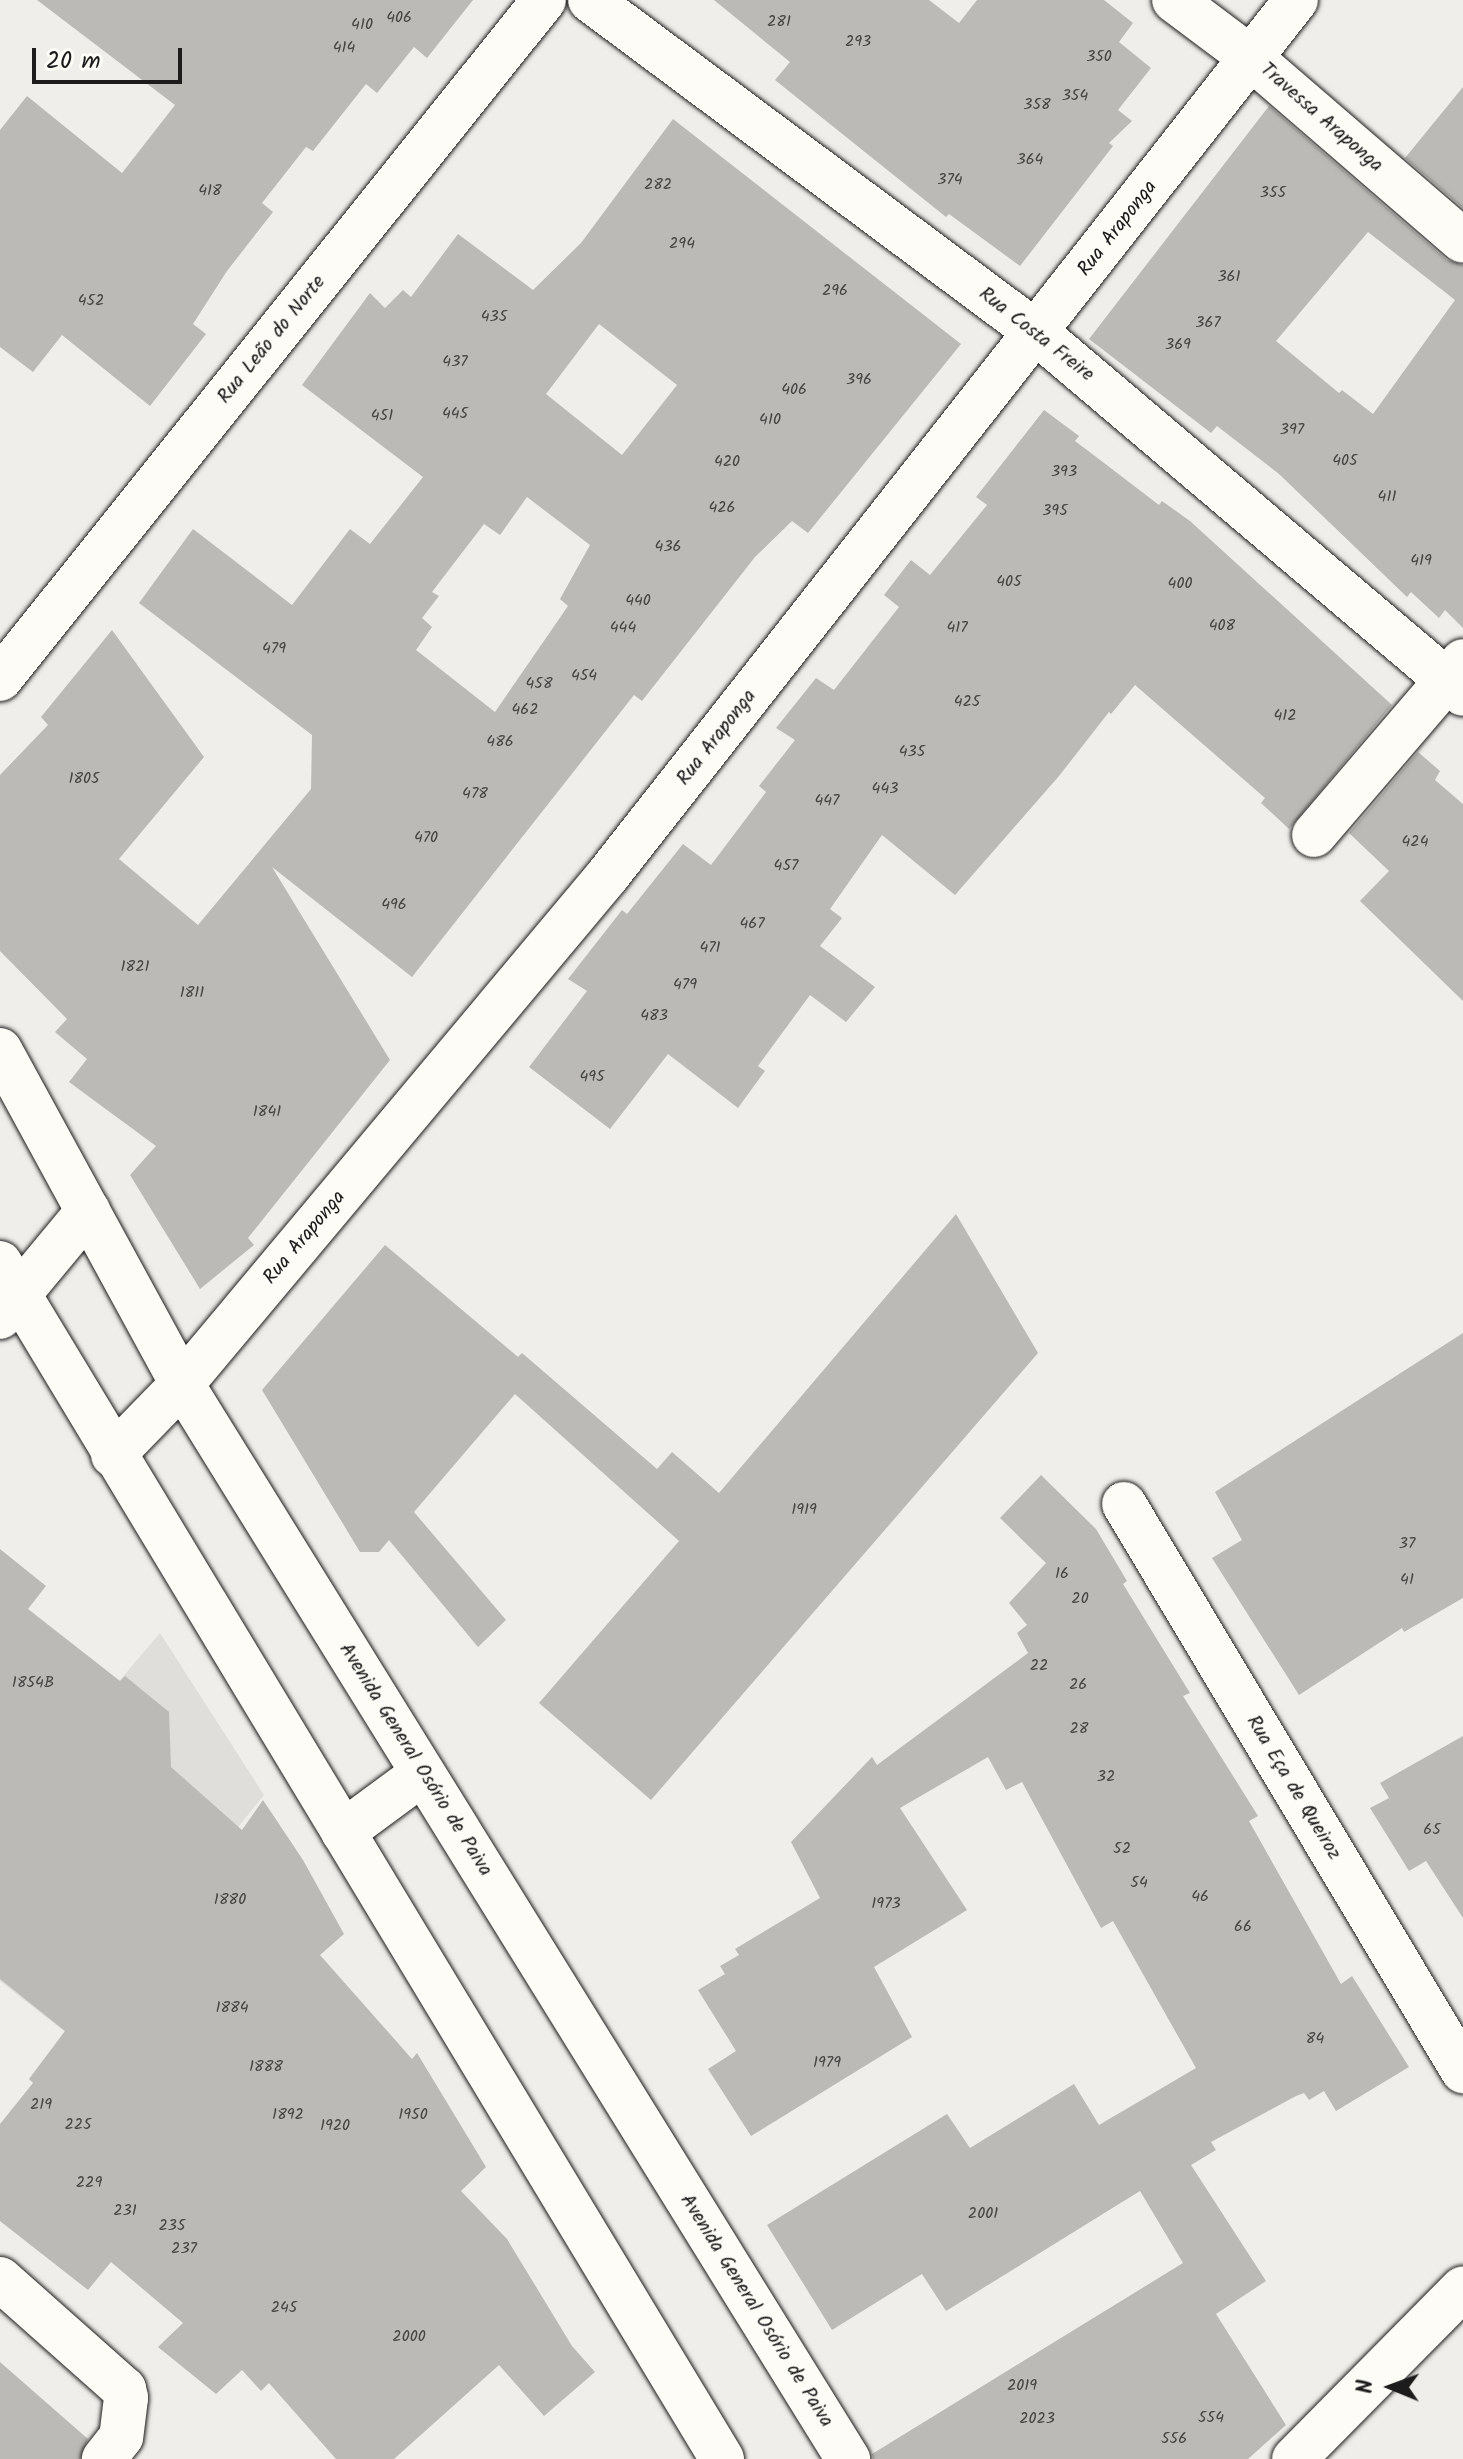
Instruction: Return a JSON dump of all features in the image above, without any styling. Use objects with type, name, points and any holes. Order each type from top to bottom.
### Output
[{"type":"street","name":"Rua Leão do Norte","points":[[0,679],[544,0]]},
{"type":"street","name":"Rua Costa Freire","points":[[590,0],[1037,333],[1458,677]]},
{"type":"street","name":"Travessa Araponga","points":[[1174,0],[1250,57],[1463,241]]},
{"type":"street","name":"Rua Araponga","points":[[113,1455],[182,1384],[608,875],[1296,0]]},
{"type":"street","points":[[1314,835],[1458,677]]},
{"type":"street","name":"Avenida General Osório de Paiva","points":[[0,1050],[182,1384],[848,2459]]},
{"type":"street","points":[[88,1211],[6,1292],[113,1455],[722,2459]]},
{"type":"street","name":"Rua Eça de Queiroz","points":[[1124,1504],[1463,2071]]},
{"type":"street","points":[[343,1832],[423,1773]]},
{"type":"street","points":[[0,2279],[124,2389],[126,2398],[121,2437],[104,2459]]},
{"type":"street","points":[[1294,2459],[1463,2288]]},
{"type":"shaded area","points":[[160,1633],[264,1795],[70,2036],[0,1981],[0,1821]]},
{"type":"building","points":[[37,0],[473,0],[427,58],[414,47],[377,93],[366,84],[313,151],[306,147],[262,203],[273,212],[227,271],[193,324],[206,334],[150,406],[62,335],[33,372],[0,347],[0,130],[27,96],[122,173],[175,105]]},
{"type":"building","points":[[714,0],[929,0],[959,23],[977,0],[1104,0],[1133,23],[1119,42],[1151,68],[1118,110],[1132,121],[1109,143],[1113,146],[1020,266],[949,214],[946,217],[775,80],[790,62]]},
{"type":"building","points":[[1463,87],[1463,208],[1405,158]]},
{"type":"building","points":[[1269,106],[1447,260],[1463,265],[1463,628],[1445,610],[1439,618],[1411,592],[1407,597],[1279,474],[1217,426],[1211,433],[1089,339]],"holes":[[[1368,232],[1455,300],[1373,414],[1342,390],[1339,393],[1276,341]]]},
{"type":"building","points":[[673,119],[961,344],[808,533],[792,521],[755,557],[642,701],[634,695],[412,977],[272,867],[390,1060],[248,1238],[254,1245],[200,1289],[130,1175],[156,1146],[69,1082],[87,1059],[55,1032],[67,1019],[0,951],[0,775],[48,725],[41,717],[112,630],[204,757],[119,859],[198,925],[311,789],[312,735],[139,603],[193,529],[292,605],[350,529],[370,544],[423,477],[302,385],[370,293],[385,308],[403,290],[411,297],[458,234],[533,290],[581,243]],"holes":[[[599,324],[677,385],[622,455],[546,394]],[[527,497],[590,545],[560,599],[568,606],[495,712],[416,650],[432,627],[422,618],[439,596],[432,592],[484,524],[500,535]]]},
{"type":"building","points":[[1044,410],[1079,436],[1075,441],[1159,505],[1162,501],[1190,521],[1392,705],[1289,829],[1261,803],[1265,798],[1135,685],[955,895],[882,835],[830,909],[842,918],[820,946],[875,987],[846,1022],[810,995],[758,1066],[765,1071],[738,1108],[668,1054],[610,1129],[529,1067],[587,991],[568,979],[622,910],[627,914],[683,844],[711,865],[766,792],[759,786],[795,740],[776,728],[816,678],[834,690],[899,607],[884,595],[911,560],[930,575],[987,505],[976,497]]},
{"type":"building","points":[[1418,752],[1440,771],[1435,780],[1463,804],[1463,1001],[1360,901],[1389,871],[1349,833]]},
{"type":"building","points":[[956,1214],[1038,1353],[651,1800],[539,1703],[679,1541],[515,1394],[414,1512],[506,1620],[478,1647],[389,1540],[379,1552],[360,1552],[262,1390],[385,1245],[518,1357],[522,1353],[657,1469],[672,1452],[719,1493]]},
{"type":"building","points":[[1463,1333],[1463,1598],[1404,1632],[1402,1628],[1299,1695],[1212,1558],[1242,1540],[1215,1492]]},
{"type":"building","points":[[1041,1475],[1096,1529],[1127,1581],[1123,1584],[1190,1693],[1183,1696],[1258,1816],[1249,1821],[1341,1984],[1352,1976],[1409,2067],[1336,2111],[1324,2091],[1309,2100],[1304,2093],[1296,2096],[1211,2142],[1216,2150],[1191,2165],[1266,2281],[1216,2314],[1286,2425],[1248,2459],[873,2459],[872,2454],[1183,2263],[1140,2191],[946,2311],[922,2274],[832,2330],[767,2225],[947,2114],[970,2148],[1074,2084],[1099,2125],[1196,2068],[1113,1921],[1101,1928],[1022,1782],[1006,1790],[988,1757],[900,1808],[967,1910],[874,1967],[912,2037],[751,2136],[708,2069],[736,2051],[698,1990],[725,1974],[720,1966],[739,1955],[735,1949],[820,1898],[791,1842],[872,1757],[877,1765],[1028,1653],[1017,1633],[1027,1625],[1009,1603],[1046,1563],[1000,1518]]},
{"type":"building","points":[[0,1549],[46,1586],[28,1609],[120,1681],[125,1676],[169,1712],[171,1767],[242,1830],[263,1800],[303,1860],[344,1934],[320,1955],[412,2059],[417,2053],[486,2167],[461,2191],[507,2239],[572,2346],[595,2372],[544,2416],[499,2365],[394,2459],[336,2459],[269,2383],[261,2391],[242,2370],[216,2394],[158,2347],[183,2323],[111,2262],[88,2290],[0,2221],[0,2124],[33,2083],[29,2079],[65,2031],[0,1979]]},
{"type":"building","points":[[1463,1736],[1463,1918],[1426,1861],[1409,1871],[1370,1808],[1389,1798],[1380,1783]]},
{"type":"building","points":[[0,2362],[88,2439],[80,2459],[0,2459]]}]
